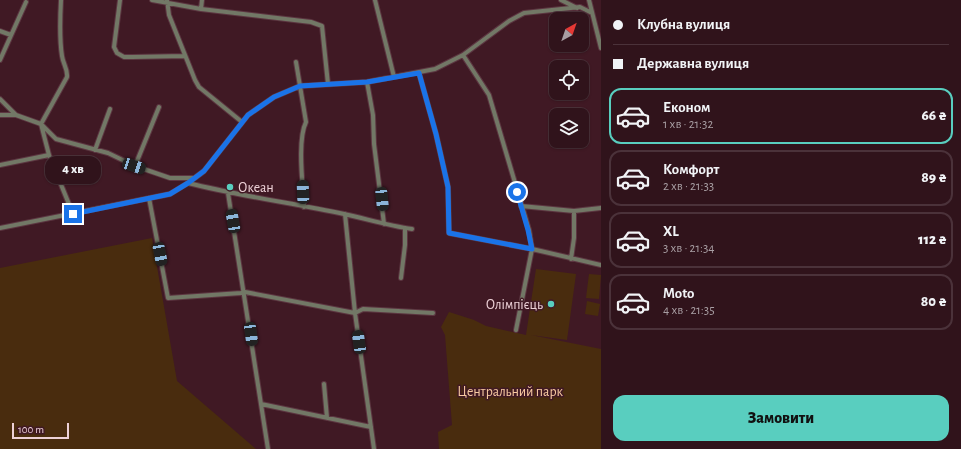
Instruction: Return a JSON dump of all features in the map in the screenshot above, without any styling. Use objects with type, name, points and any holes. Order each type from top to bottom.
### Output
[{"type":"street","points":[[61,0],[60,32],[62,58],[68,71],[67,77],[41,124],[49,155],[73,214]]},
{"type":"street","points":[[120,0],[114,47],[117,53],[124,57],[185,56]]},
{"type":"street","points":[[152,0],[200,9],[311,22],[322,26],[328,84]]},
{"type":"street","points":[[200,9],[202,0]]},
{"type":"street","points":[[375,0],[394,77]]},
{"type":"street","points":[[561,0],[592,13]]},
{"type":"street","points":[[589,0],[601,48]]},
{"type":"street","points":[[0,60],[26,2]]},
{"type":"street","points":[[168,2],[169,15],[199,87],[242,122]]},
{"type":"street","points":[[0,228],[170,194],[204,171],[248,115],[274,97],[300,86],[367,82],[435,69],[463,55],[509,21],[524,13],[577,8]]},
{"type":"street","points":[[0,31],[11,35]]},
{"type":"street","points":[[463,55],[489,95],[528,230],[532,249],[516,330]]},
{"type":"street","points":[[296,62],[306,122],[303,127],[301,148],[304,207]]},
{"type":"street","points":[[419,73],[436,134],[448,187],[449,233],[532,249],[601,265]]},
{"type":"street","points":[[367,82],[373,115],[374,144],[384,224]]},
{"type":"street","points":[[0,99],[16,115]]},
{"type":"street","points":[[134,166],[159,107]]},
{"type":"street","points":[[95,150],[110,109]]},
{"type":"street","points":[[0,115],[16,115],[41,124],[56,139],[108,153],[134,166],[170,178],[195,178]]},
{"type":"street","points":[[46,146],[48,143],[56,139]]},
{"type":"street","points":[[0,165],[49,155]]},
{"type":"street","points":[[188,183],[228,193],[345,214],[384,224],[412,229]]},
{"type":"street","points":[[228,193],[245,292],[268,449]]},
{"type":"street","points":[[150,198],[168,298],[245,292],[355,313],[363,309],[432,313]]},
{"type":"street","points":[[521,206],[574,211],[601,208]]},
{"type":"street","points":[[571,259],[574,238],[574,211]]},
{"type":"street","points":[[345,214],[355,313],[374,449]]},
{"type":"street","points":[[401,278],[405,245],[405,228]]},
{"type":"street","points":[[324,384],[327,418]]},
{"type":"street","points":[[261,404],[371,427]]},
{"type":"green space","points":[[152,238],[177,381],[256,449],[0,449],[0,268]]},
{"type":"green space","name":"Центральний парк","points":[[536,269],[576,274],[567,340],[531,335],[601,349],[601,449],[439,449],[438,432],[452,425],[445,335],[441,327],[449,312],[474,320],[486,326],[526,335]]},
{"type":"green space","points":[[589,274],[601,275],[599,299],[586,298]]},
{"type":"green space","points":[[587,301],[600,304],[598,316],[585,314]]},
{"type":"place","name":"Океан","points":[[230,187]]},
{"type":"place","name":"Олімпієць","points":[[551,304]]},
{"type":"route","points":[[73,214],[170,194],[204,171],[248,115],[274,97],[300,86],[367,82],[419,73],[436,134],[448,187],[449,233],[532,249],[517,192]]}]
